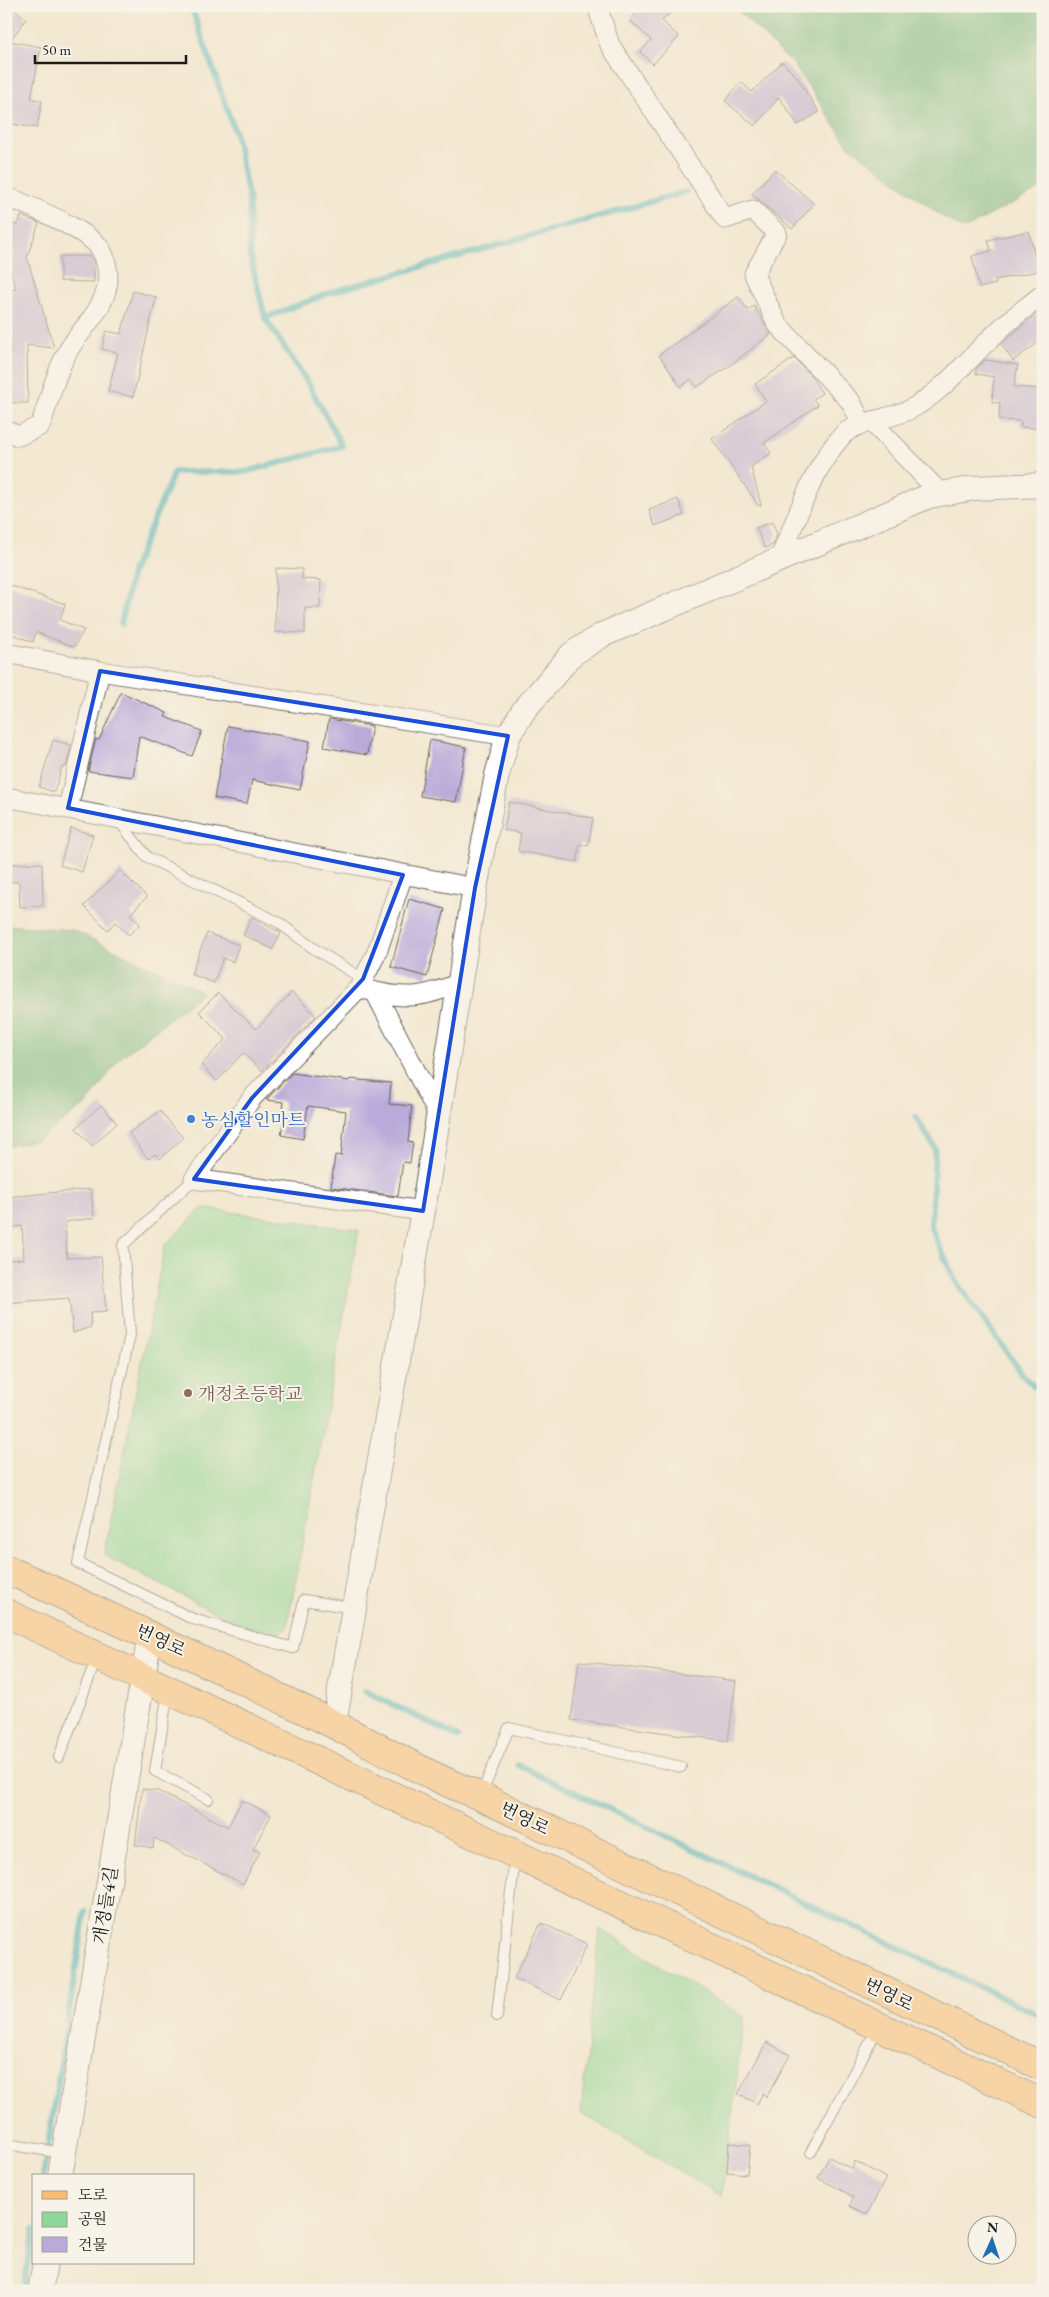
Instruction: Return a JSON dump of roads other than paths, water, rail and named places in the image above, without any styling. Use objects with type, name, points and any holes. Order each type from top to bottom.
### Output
[{"type":"main road","name":"번영로","points":[[6,1569],[150,1635],[334,1724],[454,1786],[480,1796],[1043,2067]]},
{"type":"main road","name":"번영로","points":[[6,1613],[168,1688],[1043,2104]]},
{"type":"street","points":[[597,6],[610,45],[725,219],[753,210],[777,233],[754,274],[777,324],[850,402],[867,423],[941,494]]},
{"type":"street","points":[[6,196],[74,227],[101,249],[107,268],[107,290],[91,323],[77,337],[67,354],[40,426],[18,436],[6,430]]},
{"type":"street","points":[[779,560],[812,483],[842,435],[867,423],[885,420],[910,409],[935,394],[997,332],[1043,294]]},
{"type":"street","points":[[334,1724],[423,1211],[475,888],[490,807],[508,736],[524,710],[572,654],[602,635],[929,496],[974,488],[1043,485]]},
{"type":"street","points":[[6,653],[100,671],[508,736]]},
{"type":"street","points":[[68,808],[100,671]]},
{"type":"street","points":[[6,797],[68,808],[119,821],[475,888]]},
{"type":"street","points":[[403,875],[366,986],[252,1098],[194,1179],[423,1211]]},
{"type":"street","points":[[366,986],[396,997],[430,995],[460,983]]},
{"type":"street","points":[[366,986],[438,1114]]},
{"type":"street","name":"개정들4길","points":[[60,2160],[150,1635]]},
{"type":"street","points":[[40,2291],[45,2264]]},
{"type":"lane","points":[[119,821],[148,857],[278,922],[366,986]]},
{"type":"lane","points":[[194,1179],[123,1245],[130,1335],[78,1563],[193,1619],[293,1648],[304,1600],[354,1608]]},
{"type":"lane","points":[[58,1757],[98,1656]]},
{"type":"lane","points":[[168,1688],[155,1771],[208,1798]]},
{"type":"lane","points":[[480,1796],[509,1728],[681,1766]]},
{"type":"lane","points":[[498,2016],[515,1853]]},
{"type":"lane","points":[[811,2152],[880,2026]]},
{"type":"lane","points":[[6,2144],[39,2149],[60,2160]]},
{"type":"waterway","points":[[121,624],[132,572],[174,472],[245,472],[342,446],[308,383],[265,318],[250,254],[249,199],[235,132],[191,6]]},
{"type":"waterway","points":[[265,318],[332,292],[686,192]]},
{"type":"waterway","points":[[916,1117],[935,1148],[931,1228],[955,1280],[1026,1379],[1043,1393]]},
{"type":"waterway","points":[[365,1691],[458,1737]]},
{"type":"waterway","points":[[518,1765],[1043,2017]]},
{"type":"waterway","points":[[43,2174],[85,1911]]},
{"type":"waterway","points":[[23,2291],[32,2240]]},
{"type":"place","name":"농심할인마트","points":[[191,1119]]},
{"type":"place","name":"개정초등학교","points":[[188,1393]]}]
